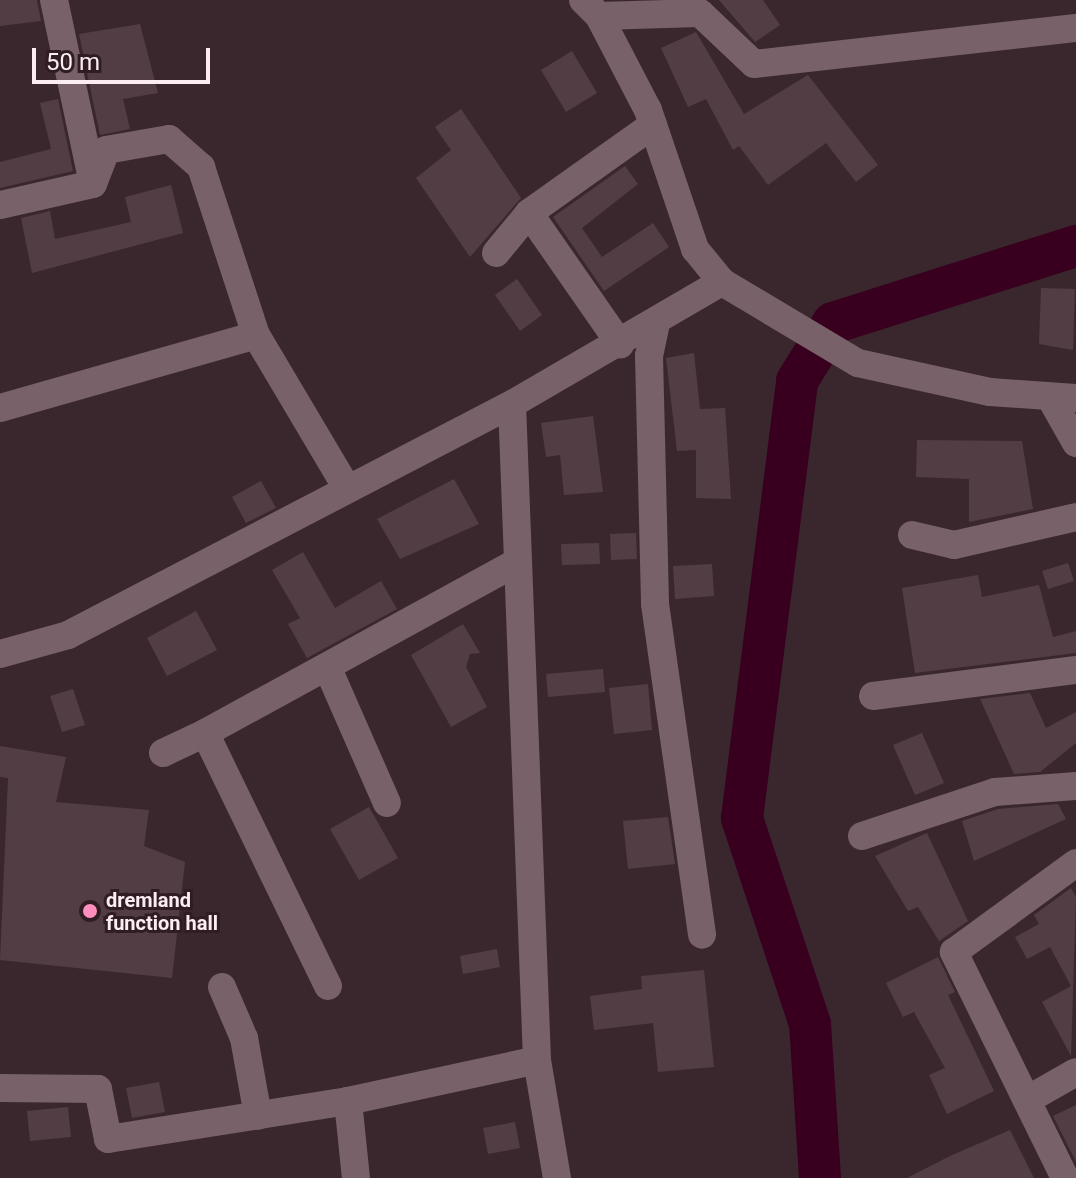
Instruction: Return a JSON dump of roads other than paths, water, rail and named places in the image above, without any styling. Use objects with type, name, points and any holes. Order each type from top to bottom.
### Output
[{"type":"street","points":[[54,0],[93,184]]},
{"type":"street","points":[[591,8],[700,13],[754,64],[1076,28]]},
{"type":"street","points":[[591,8],[653,125],[695,249],[722,282],[858,363],[922,380],[1063,398],[1076,443]]},
{"type":"street","points":[[496,253],[529,213],[653,125]]},
{"type":"street","points":[[93,184],[106,150],[169,139],[201,167],[256,335],[347,488]]},
{"type":"street","points":[[0,205],[93,184]]},
{"type":"street","points":[[529,213],[620,344]]},
{"type":"street","points":[[0,654],[68,635],[512,404],[722,282]]},
{"type":"street","points":[[656,323],[649,356],[655,604],[702,935]]},
{"type":"street","points":[[0,408],[256,335]]},
{"type":"street","points":[[512,404],[537,1060],[557,1178]]},
{"type":"street","points":[[912,535],[954,545],[1076,517]]},
{"type":"street","points":[[163,753],[329,671],[517,562]]},
{"type":"street","points":[[873,696],[1076,670]]},
{"type":"street","points":[[329,671],[387,803]]},
{"type":"street","points":[[205,733],[328,986]]},
{"type":"street","points":[[862,836],[995,792],[1076,786]]},
{"type":"street","points":[[1065,1178],[954,952],[1076,863]]},
{"type":"street","points":[[222,987],[244,1038],[258,1116]]},
{"type":"street","points":[[0,1088],[98,1089],[108,1139],[348,1101],[537,1060]]},
{"type":"street","points":[[1027,1100],[1076,1072]]},
{"type":"street","points":[[348,1101],[356,1178]]},
{"type":"waterway","points":[[820,1178],[810,1024],[742,818],[797,381],[833,323],[1076,246]]},
{"type":"place","name":"dremland function hall","points":[[90,911]]}]
